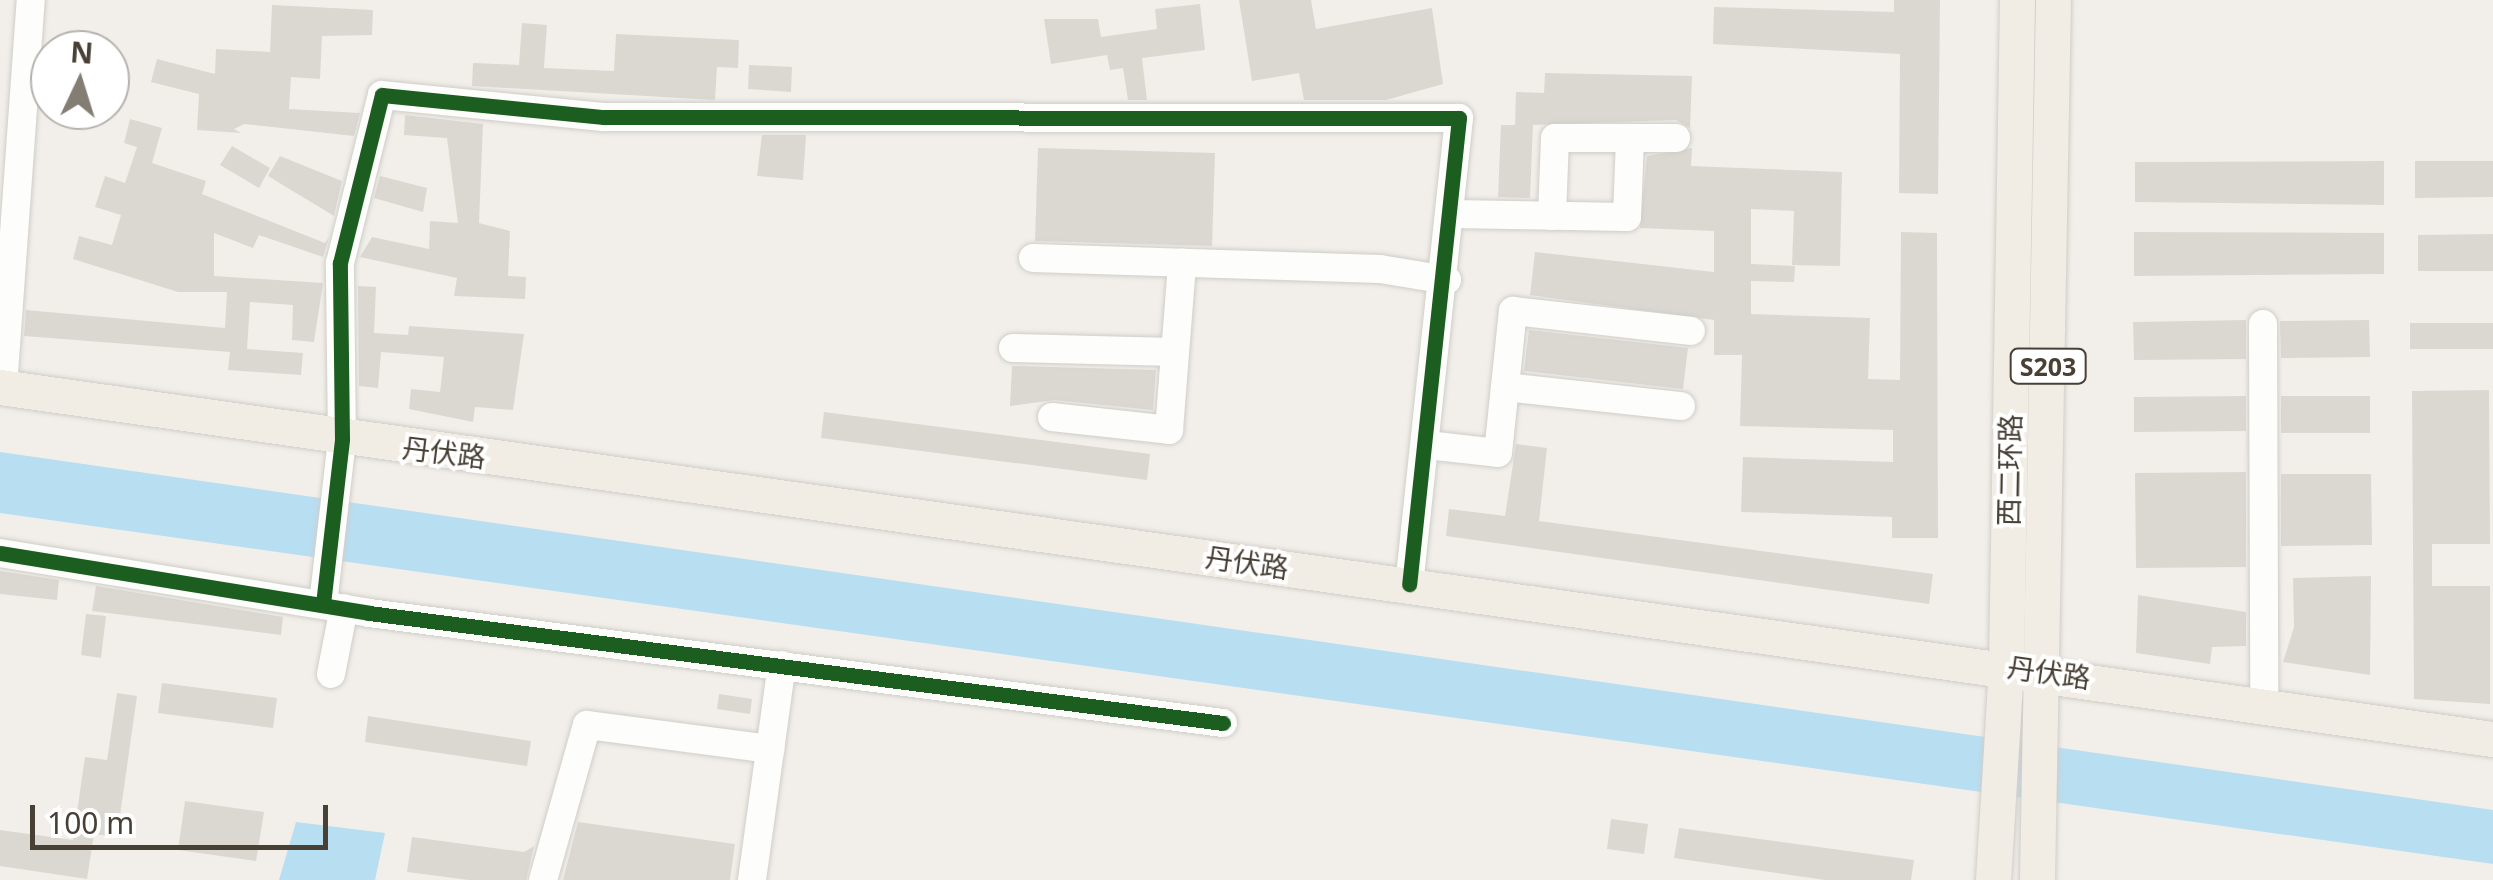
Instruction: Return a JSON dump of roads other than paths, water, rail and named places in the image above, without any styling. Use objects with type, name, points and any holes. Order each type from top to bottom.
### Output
[{"type":"main road","name":"西二环路","points":[[1993,864],[2006,665],[2017,0]]},
{"type":"main road","name":"西二环路","points":[[2037,864],[2044,670],[2053,0]]},
{"type":"main road","name":"丹伏路","points":[[1,387],[342,439],[2044,670],[2493,739]]},
{"type":"street","points":[[1,387],[30,0]]},
{"type":"street","points":[[331,674],[331,599],[342,439],[340,263],[382,95],[604,117],[1459,118],[1446,280],[1409,584]]},
{"type":"street","points":[[1552,216],[1554,138],[1676,138]]},
{"type":"street","points":[[1452,214],[1627,217],[1630,138]]},
{"type":"street","points":[[1033,258],[1446,280]]},
{"type":"street","points":[[1052,417],[1169,430],[1182,263]]},
{"type":"street","points":[[1427,444],[1498,454],[1513,311],[1690,332]]},
{"type":"street","points":[[2262,324],[2264,704]]},
{"type":"street","points":[[1013,348],[1175,352]]},
{"type":"street","points":[[1505,387],[1680,406]]},
{"type":"street","points":[[0,553],[1222,724]]},
{"type":"street","points":[[752,880],[782,665]]},
{"type":"street","points":[[542,880],[587,725],[770,749]]},
{"type":"water","points":[[0,452],[2493,810],[2493,864],[0,513]]},
{"type":"water","points":[[296,822],[385,833],[375,880],[279,880]]}]
